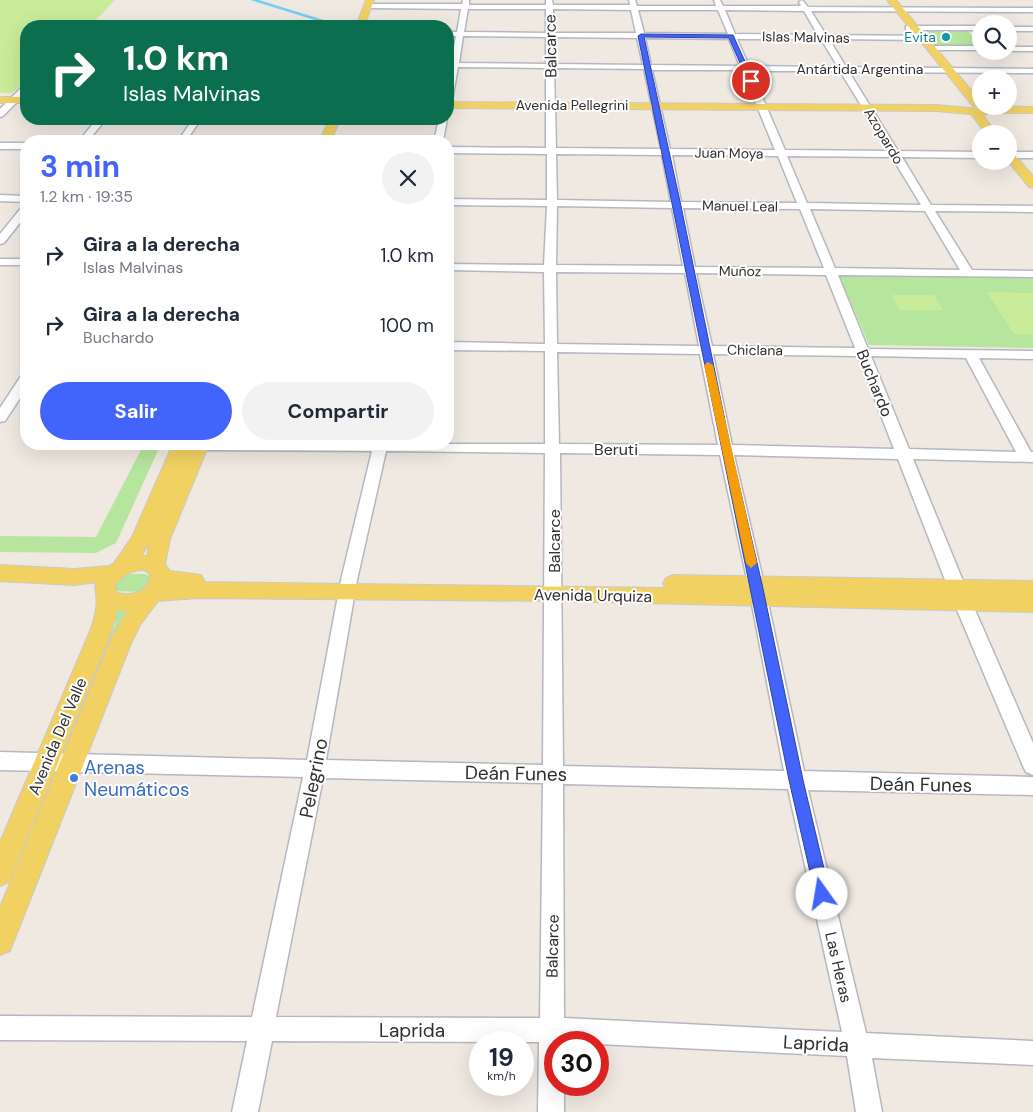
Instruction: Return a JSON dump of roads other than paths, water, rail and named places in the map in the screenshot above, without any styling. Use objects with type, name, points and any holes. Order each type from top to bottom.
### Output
[{"type":"main road","points":[[882,0],[893,6],[972,101]]},
{"type":"main road","points":[[362,20],[369,3]]},
{"type":"main road","points":[[915,33],[932,48],[945,69]]},
{"type":"main road","points":[[0,100],[20,100]]},
{"type":"main road","name":"Avenida Pellegrini","points":[[454,104],[763,108],[972,107]]},
{"type":"main road","name":"Avenida Pellegrini","points":[[1017,108],[1033,109]]},
{"type":"main road","points":[[985,115],[994,125]]},
{"type":"main road","points":[[322,135],[330,125]]},
{"type":"main road","points":[[1017,159],[1033,170]]},
{"type":"main road","points":[[1017,162],[1033,184]]},
{"type":"main road","points":[[107,595],[107,580],[135,550],[191,450]]},
{"type":"main road","name":"Avenida Del Valle","points":[[0,941],[121,641],[154,584],[160,540],[192,450]]},
{"type":"main road","points":[[0,573],[74,577],[117,570],[139,563],[154,584],[139,601],[121,604],[107,595],[82,588],[0,585]]},
{"type":"main road","name":"Avenida Urquiza","points":[[154,584],[197,590],[348,586],[554,587],[960,595],[1033,604]]},
{"type":"main road","points":[[960,595],[1033,589]]},
{"type":"main road","name":"Avenida Del Valle","points":[[0,873],[99,636],[105,620],[107,595]]},
{"type":"street","name":"Azopardo","points":[[800,0],[968,273]]},
{"type":"street","points":[[369,3],[378,6],[633,4],[719,5],[807,10],[893,6],[1033,10]]},
{"type":"street","points":[[454,53],[466,4]]},
{"type":"street","name":"Balcarce","points":[[550,4],[552,204],[550,269],[554,449],[551,1112]]},
{"type":"street","name":"Las Heras","points":[[633,4],[657,106],[705,350],[796,780],[857,1045],[869,1112]]},
{"type":"street","name":"Buchardo","points":[[719,5],[831,272],[960,595],[1033,766]]},
{"type":"street","points":[[968,28],[972,33]]},
{"type":"street","name":"Islas Malvinas","points":[[454,34],[823,38],[972,28]]},
{"type":"street","points":[[1017,29],[1033,29]]},
{"type":"street","points":[[932,48],[972,48]]},
{"type":"street","points":[[1017,49],[1033,49]]},
{"type":"street","name":"Antártida Argentina","points":[[454,65],[1033,71]]},
{"type":"street","points":[[0,114],[20,94]]},
{"type":"street","points":[[88,135],[97,125]]},
{"type":"street","points":[[0,146],[20,146]]},
{"type":"street","name":"Juan Moya","points":[[454,150],[972,155]]},
{"type":"street","points":[[1017,155],[1033,155]]},
{"type":"street","points":[[0,198],[20,199]]},
{"type":"street","name":"Manuel Leal","points":[[454,202],[1033,209]]},
{"type":"street","points":[[0,240],[20,216]]},
{"type":"street","points":[[0,262],[20,262]]},
{"type":"street","name":"Muñoz","points":[[454,267],[1033,274]]},
{"type":"street","name":"Chiclana","points":[[454,346],[862,351],[1033,356]]},
{"type":"street","points":[[971,355],[1029,457]]},
{"type":"street","points":[[0,418],[5,403],[20,386]]},
{"type":"street","points":[[5,403],[20,404]]},
{"type":"street","name":"Beruti","points":[[454,447],[726,450],[1029,457]]},
{"type":"street","name":"Pelegrino","points":[[245,1112],[315,768],[348,586],[380,450]]},
{"type":"street","name":"Deán Funes","points":[[0,760],[1033,786]]},
{"type":"street","name":"Laprida","points":[[0,1028],[551,1030],[1033,1053]]},
{"type":"waterway","points":[[253,0],[320,20]]},
{"type":"place","name":"Evita","points":[[946,37]]},
{"type":"place","name":"Arenas Neumáticos","points":[[74,778]]}]
